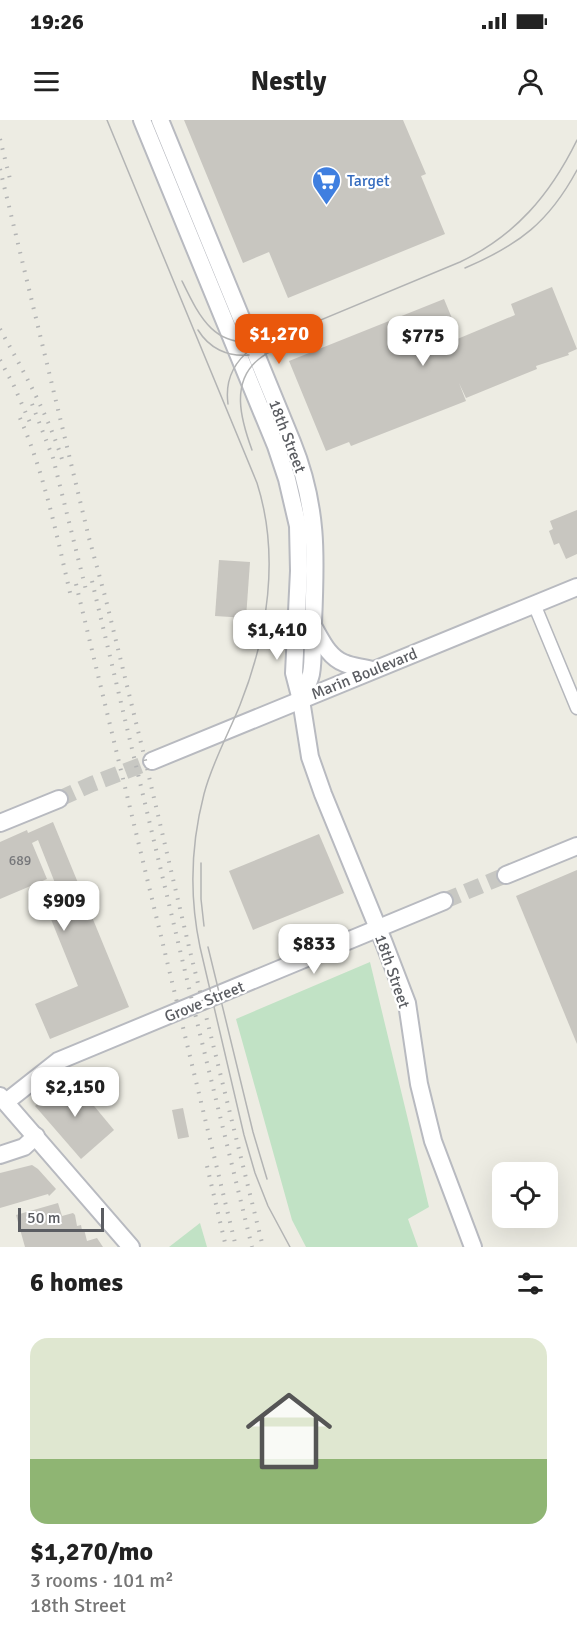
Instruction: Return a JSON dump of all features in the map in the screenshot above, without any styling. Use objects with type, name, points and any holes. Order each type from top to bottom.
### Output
[{"type":"street","name":"18th Street","points":[[142,120],[292,442],[306,483],[315,537],[313,625],[311,673],[301,700]]},
{"type":"street","name":"18th Street","points":[[160,120],[287,479],[298,526],[300,555],[294,673],[314,769],[407,1003],[419,1084],[433,1141],[473,1247]]},
{"type":"street","name":"Marin Boulevard","points":[[152,761],[577,587]]},
{"type":"street","points":[[534,604],[577,708]]},
{"type":"street","points":[[313,625],[326,648],[338,660],[372,670]]},
{"type":"street","points":[[0,823],[59,799]]},
{"type":"street","points":[[506,875],[577,846]]},
{"type":"street","name":"Grove Street","points":[[3,1099],[58,1061],[444,901]]},
{"type":"street","points":[[3,1099],[131,1247]]},
{"type":"street","points":[[0,1155],[24,1147],[36,1136]]},
{"type":"green space","points":[[370,962],[429,1207],[408,1219],[418,1247],[306,1247],[292,1220],[236,1019]]},
{"type":"green space","points":[[200,1223],[207,1247],[169,1247]]},
{"type":"building","name":"Target","points":[[184,120],[403,120],[426,174],[421,176],[445,234],[288,298],[269,252],[243,263]]},
{"type":"building","points":[[552,287],[577,349],[568,353],[569,355],[536,366],[537,369],[466,398],[459,383],[466,401],[351,446],[349,442],[326,451],[289,361],[444,299],[456,328],[439,334],[443,345],[515,315],[511,304]]},
{"type":"building","points":[[577,510],[577,554],[566,559],[559,543],[554,545],[549,531],[553,529],[550,521]]},
{"type":"building","points":[[219,560],[250,562],[246,618],[215,616]]},
{"type":"building","points":[[53,822],[129,1007],[50,1039],[35,1004],[78,986],[42,897],[53,893],[50,885],[55,883],[38,840],[32,843],[47,879],[0,899],[0,842]]},
{"type":"building","points":[[319,834],[344,893],[253,930],[229,871]]},
{"type":"building","points":[[577,870],[577,1044],[516,896]]},
{"type":"building","points":[[70,1077],[114,1130],[81,1159],[35,1106]]},
{"type":"building","points":[[183,1108],[189,1137],[178,1139],[172,1110]]},
{"type":"building","points":[[32,1165],[56,1189],[49,1196],[48,1194],[0,1208],[0,1173]]},
{"type":"building","points":[[58,1203],[62,1216],[73,1213],[75,1215],[77,1226],[81,1225],[82,1230],[84,1229],[87,1241],[97,1238],[103,1247],[25,1247],[16,1215]]},
{"type":"tunnel","points":[[59,799],[152,761]]},
{"type":"tunnel","points":[[444,901],[506,875]]},
{"type":"tram line","points":[[107,120],[257,483],[264,510],[269,566],[264,623],[250,678],[211,771],[204,794],[196,832],[193,889],[196,928],[244,1135],[268,1206],[290,1247]]},
{"type":"tram line","points":[[228,404],[229,381],[239,360],[251,349],[460,262],[498,240],[543,196],[577,140]]},
{"type":"tram line","points":[[465,268],[517,241],[531,230],[555,204],[577,170]]},
{"type":"tram line","points":[[182,281],[195,307],[211,328],[232,340],[246,342],[262,340]]},
{"type":"tram line","points":[[198,330],[219,350],[226,353],[249,355]]},
{"type":"tram line","points":[[252,450],[244,426],[240,402],[244,379],[250,368],[264,355],[305,335]]},
{"type":"tram line","points":[[201,863],[204,926]]},
{"type":"tram line","points":[[208,947],[253,1132],[267,1179]]},
{"type":"railway","points":[[0,139],[10,179]]},
{"type":"railway","points":[[0,169],[263,1247]]},
{"type":"railway","points":[[0,329],[42,409],[62,459]]},
{"type":"railway","points":[[0,360],[31,425]]},
{"type":"railway","points":[[32,404],[53,458],[87,594]]},
{"type":"railway","points":[[20,418],[37,462],[71,597]]},
{"type":"railway","points":[[92,581],[252,1247]]},
{"type":"railway","points":[[76,584],[236,1247]]},
{"type":"railway","points":[[207,1166],[226,1247]]},
{"type":"place","name":"Target","points":[[326,206]]}]
